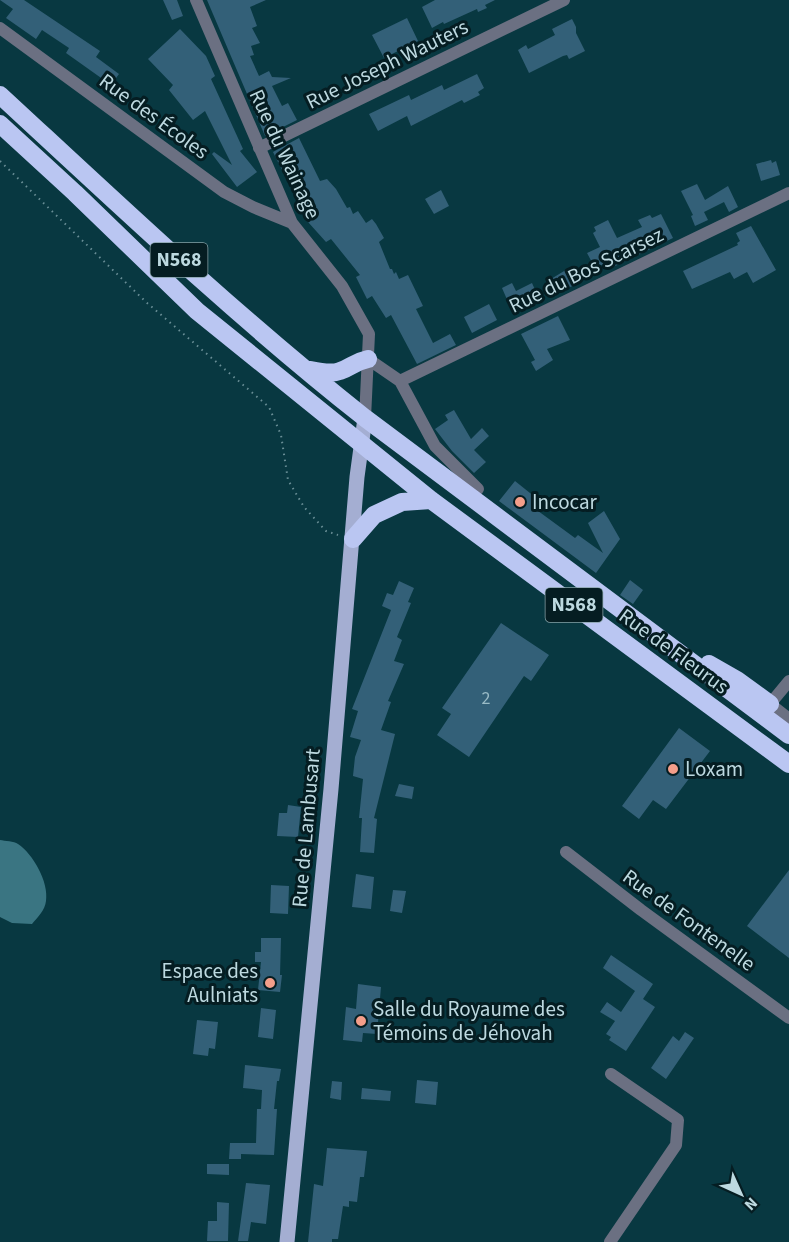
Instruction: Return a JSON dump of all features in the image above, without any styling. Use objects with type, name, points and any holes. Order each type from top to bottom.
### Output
[{"type":"highway","name":"N568","points":[[0,95],[208,287],[301,368],[365,418]]},
{"type":"highway","name":"N568","points":[[0,124],[197,311],[361,444]]},
{"type":"highway","points":[[301,368],[336,373],[355,361],[368,359]]},
{"type":"highway","name":"Rue de Fleurus","points":[[365,418],[789,735]]},
{"type":"highway","name":"Rue de Fleurus","points":[[361,444],[431,500],[789,764]]},
{"type":"highway","points":[[352,539],[374,515],[402,502],[431,500]]},
{"type":"highway","points":[[688,661],[708,664],[737,680],[770,704]]},
{"type":"main road","name":"Rue de Lambusart","points":[[287,1242],[365,418]]},
{"type":"street","name":"Rue du Wainage","points":[[196,0],[292,223],[342,286],[369,334],[365,418]]},
{"type":"street","name":"Rue Joseph Wauters","points":[[260,148],[564,0]]},
{"type":"street","name":"Rue des Écoles","points":[[0,28],[224,192],[292,223]]},
{"type":"street","name":"Rue du Bos Scarsez","points":[[400,381],[789,193]]},
{"type":"street","points":[[368,359],[400,381],[435,446],[478,489]]},
{"type":"street","points":[[789,681],[770,704],[789,719]]},
{"type":"street","name":"Rue de Fontenelle","points":[[566,852],[789,1018]]},
{"type":"street","points":[[610,1242],[676,1145],[678,1120],[611,1074]]},
{"type":"path","points":[[0,161],[146,302],[269,407],[281,435],[288,480],[304,507],[326,531],[352,539]]},
{"type":"water","points":[[0,840],[18,844],[29,854],[39,869],[45,885],[45,904],[32,924],[12,923],[0,917]]},
{"type":"building","points":[[0,0],[24,0],[100,51],[96,57],[119,74],[111,85],[66,53],[69,48],[42,30],[36,39],[6,18],[13,9]]},
{"type":"building","points":[[163,0],[177,0],[183,16],[172,20]]},
{"type":"building","points":[[207,0],[266,0],[250,7],[257,26],[252,28],[260,43],[251,46],[254,55],[250,56],[259,76],[269,71],[272,77],[291,78],[272,86],[282,106],[288,103],[297,120],[265,136]]},
{"type":"building","points":[[435,0],[495,0],[485,5],[487,8],[478,12],[477,9],[432,28],[422,7]]},
{"type":"building","points":[[407,18],[418,41],[384,58],[372,35]]},
{"type":"building","points":[[572,19],[585,51],[569,59],[567,55],[563,56],[529,73],[518,50],[526,45],[528,49],[555,35],[552,29]]},
{"type":"building","points":[[180,29],[206,56],[215,76],[211,79],[243,149],[240,151],[257,172],[237,187],[212,154],[214,152],[232,165],[205,111],[193,120],[169,90],[173,85],[148,59]]},
{"type":"building","points":[[477,74],[484,88],[478,92],[480,95],[464,103],[462,100],[411,126],[407,116],[378,131],[369,114],[409,95],[411,100],[442,85],[444,90]]},
{"type":"building","points":[[299,138],[320,181],[327,179],[353,214],[358,211],[366,223],[372,219],[376,224],[384,238],[379,242],[390,269],[394,274],[396,272],[399,279],[408,275],[423,306],[416,309],[433,343],[450,334],[456,345],[417,364],[391,315],[386,318],[372,296],[367,299],[356,277],[360,275],[331,239],[326,242],[308,222],[273,152]]},
{"type":"building","points":[[771,160],[772,163],[776,161],[780,175],[761,181],[756,164]]},
{"type":"building","points":[[697,184],[705,200],[728,186],[738,207],[729,212],[724,202],[704,212],[708,220],[695,226],[691,216],[693,215],[681,191]]},
{"type":"building","points":[[441,190],[449,206],[434,214],[425,199]]},
{"type":"building","points":[[661,214],[673,238],[609,269],[606,263],[595,268],[587,253],[600,247],[593,233],[596,231],[594,227],[608,220],[617,238],[642,227],[638,220],[650,215],[652,218]]},
{"type":"building","points":[[751,226],[776,270],[753,283],[747,272],[734,279],[730,272],[692,289],[683,271],[738,245],[740,241],[736,233]]},
{"type":"building","points":[[569,268],[577,284],[568,288],[566,283],[555,288],[551,279]]},
{"type":"building","points":[[512,283],[516,291],[532,283],[540,301],[519,310],[515,302],[509,304],[502,288]]},
{"type":"building","points":[[489,304],[497,320],[472,333],[464,317]]},
{"type":"building","points":[[558,316],[570,340],[547,349],[553,360],[536,371],[531,362],[535,360],[521,334]]},
{"type":"building","points":[[454,410],[471,439],[482,428],[489,436],[474,450],[486,462],[474,473],[452,451],[435,429],[448,420],[445,415]]},
{"type":"building","points":[[515,481],[540,501],[534,508],[575,538],[578,535],[603,553],[588,523],[604,511],[620,539],[596,573],[499,501]]},
{"type":"building","points":[[630,580],[643,590],[633,604],[620,595]]},
{"type":"building","points":[[399,581],[414,588],[408,602],[411,603],[397,637],[402,640],[394,661],[404,664],[388,701],[391,702],[381,730],[395,734],[374,818],[377,819],[374,853],[360,852],[362,818],[359,818],[363,779],[353,776],[355,757],[361,740],[350,737],[358,711],[352,709],[391,610],[382,606],[387,593],[393,595]]},
{"type":"building","points":[[501,623],[549,655],[531,681],[524,676],[469,757],[437,735],[451,714],[442,708]]},
{"type":"building","name":"Loxam","points":[[679,728],[710,751],[666,809],[653,800],[639,819],[622,806]]},
{"type":"building","points":[[399,784],[414,787],[412,799],[395,796]]},
{"type":"building","points":[[288,805],[301,807],[298,837],[277,836],[279,813],[287,813]]},
{"type":"building","points":[[789,870],[789,958],[747,926]]},
{"type":"building","points":[[356,874],[374,877],[371,909],[352,907]]},
{"type":"building","points":[[271,885],[289,886],[288,914],[270,913]]},
{"type":"building","points":[[393,890],[406,891],[402,913],[390,911]]},
{"type":"building","points":[[261,938],[281,938],[280,992],[258,990],[261,962],[255,962],[255,952],[261,952]]},
{"type":"building","points":[[611,955],[653,984],[643,999],[655,1007],[626,1051],[609,1040],[611,1037],[606,1034],[615,1021],[600,1012],[607,1002],[621,1012],[635,991],[603,968]]},
{"type":"building","name":"Salle du Royaume des Témoins de Jéhovah","points":[[358,984],[381,987],[377,1034],[363,1033],[362,1042],[343,1040],[346,1007],[356,1009]]},
{"type":"building","points":[[261,1008],[276,1010],[273,1039],[258,1037]]},
{"type":"building","points":[[197,1020],[218,1022],[215,1049],[209,1048],[208,1056],[193,1054]]},
{"type":"building","points":[[685,1032],[694,1038],[666,1079],[651,1068],[673,1036],[679,1041]]},
{"type":"building","points":[[245,1065],[281,1069],[279,1081],[277,1081],[274,1109],[277,1109],[274,1155],[241,1154],[241,1159],[229,1159],[230,1143],[256,1143],[257,1109],[261,1109],[262,1090],[243,1088]]},
{"type":"building","points":[[417,1080],[438,1082],[436,1105],[415,1103]]},
{"type":"building","points":[[332,1081],[342,1082],[341,1100],[330,1098]]},
{"type":"building","points":[[362,1088],[391,1091],[390,1101],[361,1099]]},
{"type":"building","points":[[327,1148],[367,1151],[364,1177],[360,1177],[357,1202],[349,1201],[349,1207],[343,1206],[338,1239],[332,1239],[332,1242],[308,1242],[314,1184],[323,1186]]},
{"type":"building","points":[[207,1164],[229,1164],[229,1175],[207,1174]]},
{"type":"building","points":[[246,1183],[270,1185],[266,1224],[251,1222],[248,1241],[238,1241]]},
{"type":"building","points":[[217,1202],[229,1203],[228,1241],[207,1241],[208,1221],[217,1221]]},
{"type":"place","name":"Incocar","points":[[520,502]]},
{"type":"place","name":"Loxam","points":[[673,769]]},
{"type":"place","name":"Espace des Aulniats","points":[[270,983]]},
{"type":"place","name":"Salle du Royaume des Témoins de Jéhovah","points":[[361,1021]]}]
